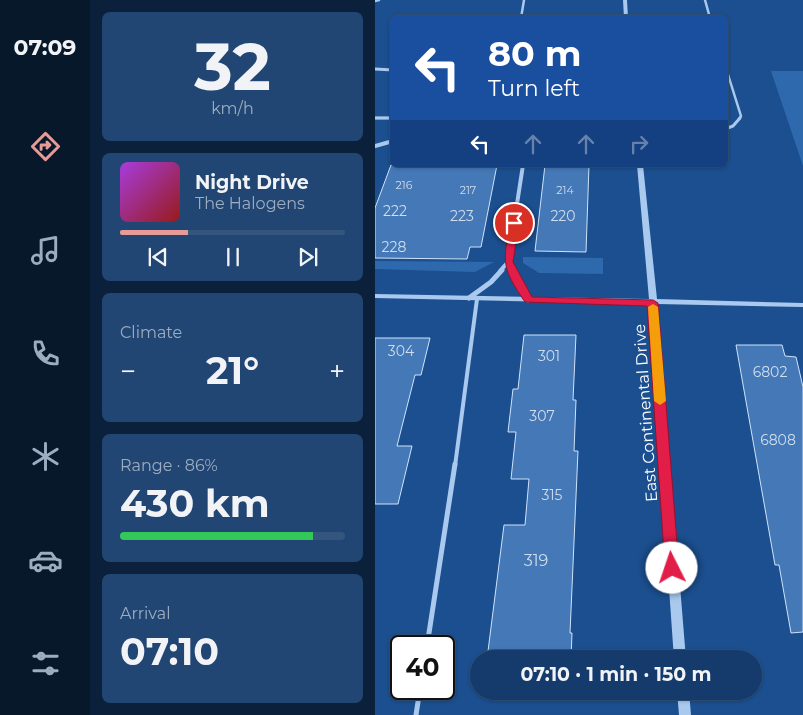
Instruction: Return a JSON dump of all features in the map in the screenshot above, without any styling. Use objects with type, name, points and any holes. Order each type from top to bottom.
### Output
[{"type":"street","points":[[625,0],[627,15]]},
{"type":"street","points":[[375,69],[390,70]]},
{"type":"street","points":[[375,146],[390,142]]},
{"type":"street","points":[[523,167],[509,262],[517,282],[528,300]]},
{"type":"street","name":"East Continental Drive","points":[[640,167],[653,303],[679,650]]},
{"type":"street","points":[[473,299],[509,262]]},
{"type":"street","points":[[375,296],[803,305]]},
{"type":"street","points":[[684,700],[685,715]]},
{"type":"lane","points":[[375,1],[379,0]]},
{"type":"lane","points":[[522,15],[524,0]]},
{"type":"lane","points":[[705,0],[709,15]]},
{"type":"lane","points":[[728,75],[741,116],[733,126],[728,128]]},
{"type":"lane","points":[[375,118],[390,118]]},
{"type":"lane","points":[[429,635],[467,384],[473,299]]},
{"type":"lane","points":[[416,715],[418,700]]},
{"type":"shaded area","points":[[771,71],[803,71],[803,166]]},
{"type":"shaded area","points":[[523,257],[603,258],[603,274],[539,273],[523,263]]},
{"type":"shaded area","points":[[375,261],[494,262],[475,272],[375,269]]},
{"type":"building","points":[[390,167],[497,167],[481,247],[470,247],[467,259],[375,258],[375,208]]},
{"type":"building","points":[[545,167],[589,167],[586,252],[535,251]]},
{"type":"building","points":[[524,335],[576,335],[573,400],[576,400],[574,451],[578,451],[570,633],[572,633],[571,650],[488,650],[504,525],[525,525],[529,479],[511,479],[516,432],[508,432],[513,389],[518,389]]},
{"type":"building","points":[[375,338],[430,338],[421,375],[415,375],[397,446],[412,446],[398,504],[375,504]]},
{"type":"building","points":[[736,345],[782,345],[785,356],[796,357],[803,387],[803,632],[791,633],[779,565],[775,565]]},
{"type":"slow traffic","points":[[653,307],[660,401]]},
{"type":"route","points":[[514,223],[509,262],[517,282],[528,300],[653,303],[672,568]]}]
